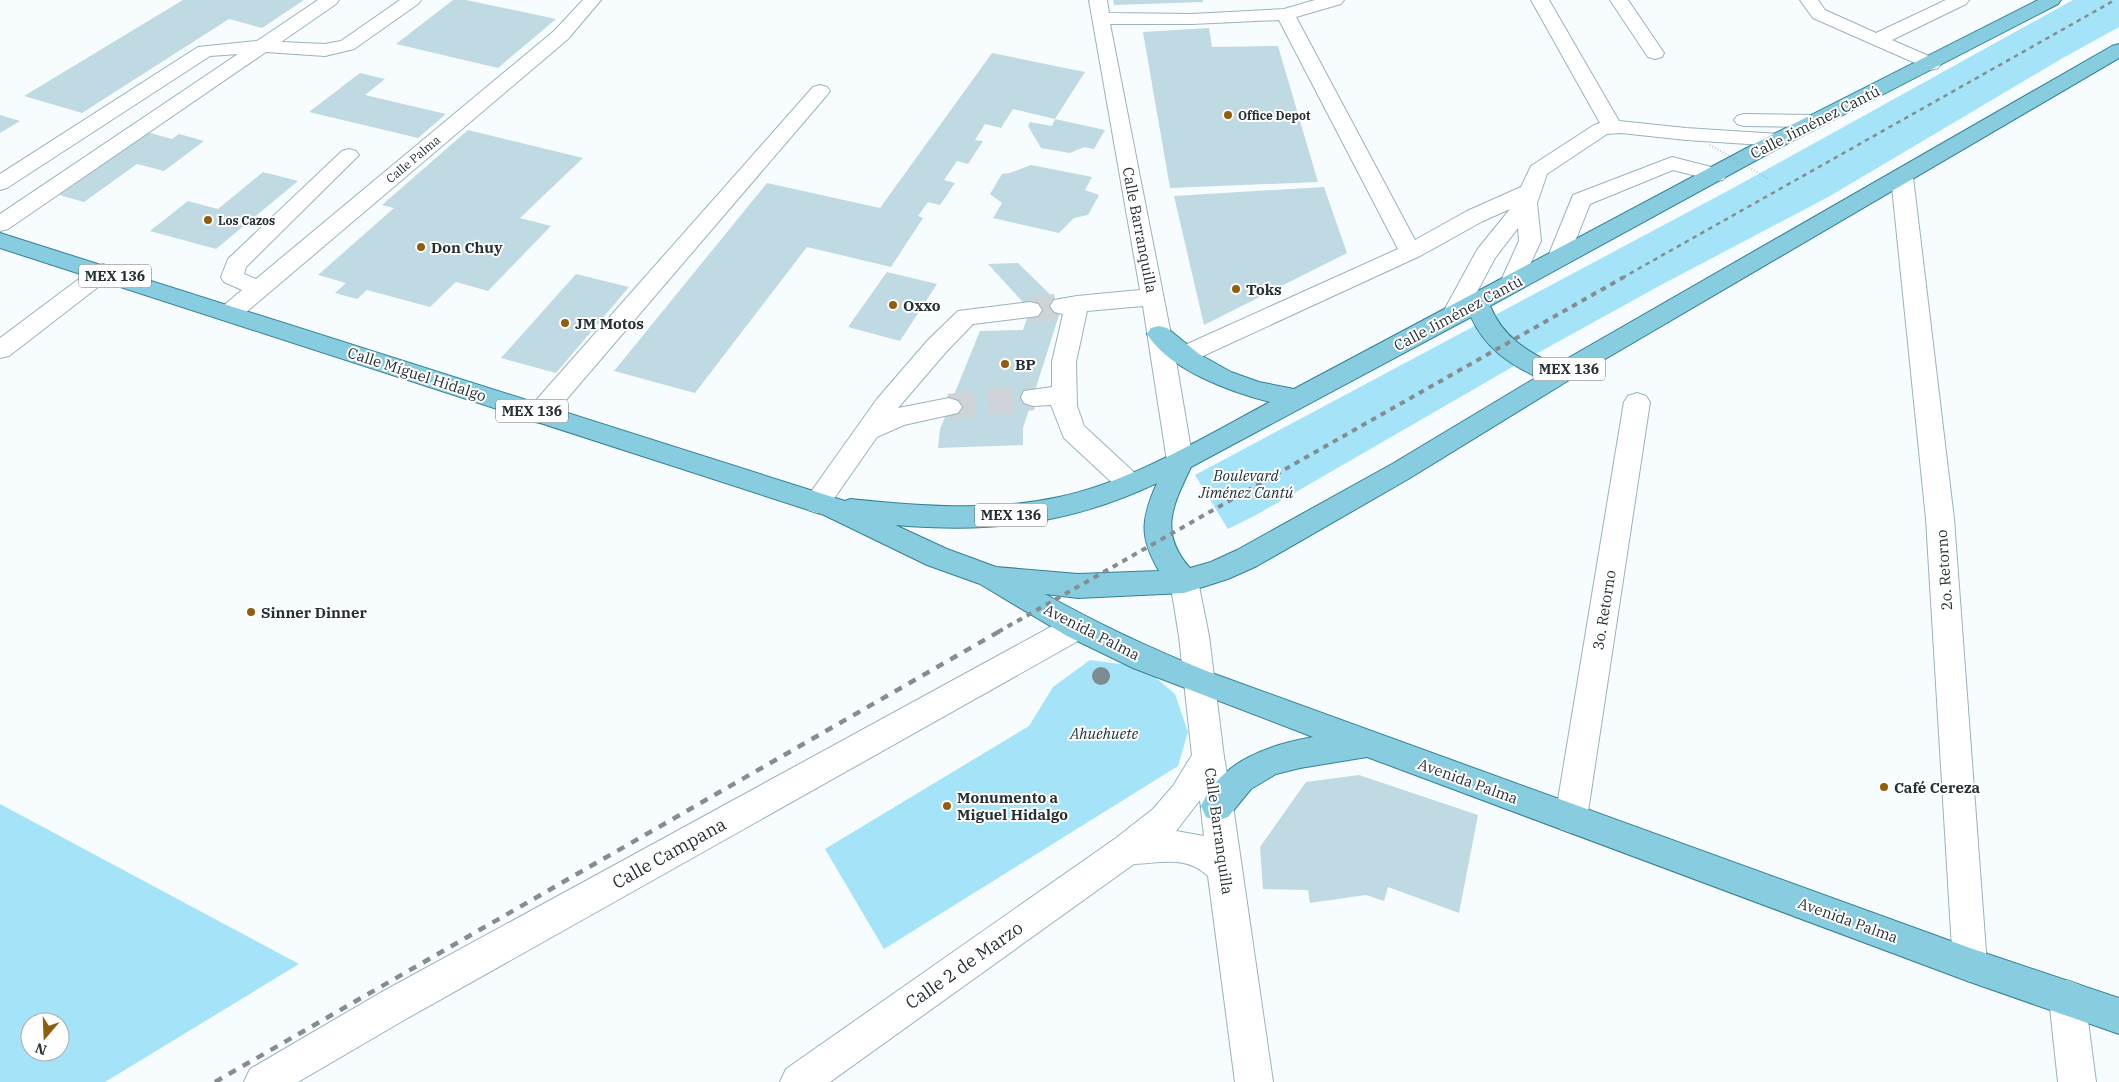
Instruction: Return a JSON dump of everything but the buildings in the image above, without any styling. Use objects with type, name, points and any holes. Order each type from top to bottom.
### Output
[{"type":"main road","name":"Calle Jiménez Cantú","points":[[826,505],[912,515],[984,518],[1048,510],[1087,500],[1130,483],[1180,461],[1779,140],[1931,64],[2052,0]]},
{"type":"main road","name":"MEX 136","points":[[990,576],[1078,586],[1184,580],[1218,572],[1247,558],[1401,471],[1557,376],[2119,50]]},
{"type":"main road","name":"Calle Míguel Hidalgo","points":[[0,240],[826,505]]},
{"type":"main road","points":[[1476,304],[1486,326],[1503,346],[1523,360],[1557,376]]},
{"type":"main road","points":[[1159,334],[1183,355],[1214,375],[1240,386],[1297,399]]},
{"type":"main road","points":[[1180,461],[1157,514],[1156,526],[1163,554],[1171,568],[1184,580]]},
{"type":"main road","name":"Avenida Palma","points":[[826,505],[937,557],[990,576],[1077,627],[1143,659],[1198,681],[1970,965],[2119,1016]]},
{"type":"main road","points":[[1217,806],[1240,779],[1269,763],[1302,754],[1367,744]]},
{"type":"street","points":[[0,224],[330,0]]},
{"type":"street","points":[[0,184],[205,51],[263,46],[325,50],[347,45],[412,0]]},
{"type":"street","name":"Calle Palma","points":[[230,313],[561,35],[592,0]]},
{"type":"street","points":[[1100,16],[1132,30],[1192,19],[1285,14],[1335,0]]},
{"type":"street","points":[[1540,0],[1618,126]]},
{"type":"street","points":[[1619,0],[1655,52]]},
{"type":"street","points":[[1809,0],[1819,14],[1931,64]]},
{"type":"street","points":[[1876,40],[1960,0]]},
{"type":"street","points":[[1285,14],[1403,241],[1412,251]]},
{"type":"street","name":"Calle Barranquilla","points":[[1100,16],[1153,297],[1180,461]]},
{"type":"street","points":[[539,414],[820,91]]},
{"type":"street","points":[[1453,316],[1485,255],[1528,197],[1538,171],[1601,128],[1618,126],[1647,118],[1814,122]]},
{"type":"street","points":[[1618,126],[1653,131],[1779,140]]},
{"type":"street","points":[[259,289],[232,277],[236,264],[349,155]]},
{"type":"street","points":[[1558,260],[1582,200],[1672,163],[1716,175]]},
{"type":"street","name":"2o. Retorno","points":[[1902,177],[1940,519],[1970,965]]},
{"type":"street","points":[[0,184],[41,196]]},
{"type":"street","points":[[1183,355],[1412,251],[1475,216],[1528,197]]},
{"type":"street","points":[[1510,285],[1530,241],[1528,197]]},
{"type":"street","points":[[0,350],[103,272]]},
{"type":"street","points":[[1130,483],[1073,431],[1064,406],[1064,362],[1069,305],[1153,297]]},
{"type":"street","points":[[826,505],[867,431],[937,346],[966,317],[1030,310]]},
{"type":"street","points":[[1033,397],[1064,395]]},
{"type":"street","name":"3o. Retorno","points":[[1571,818],[1637,402]]},
{"type":"street","points":[[867,431],[899,418],[949,407]]},
{"type":"street","name":"Calle Barranquilla","points":[[1184,580],[1194,636],[1208,757],[1217,806],[1254,1082]]},
{"type":"street","name":"Calle Campana","points":[[263,1082],[392,1006],[1077,627]]},
{"type":"street","name":"Calle 2 de Marzo","points":[[799,1082],[1128,849],[1164,820],[1184,797],[1208,757]]},
{"type":"street","points":[[1128,849],[1181,846],[1207,854],[1224,868]]},
{"type":"street","points":[[2067,998],[2077,1082]]},
{"type":"path","points":[[1710,145],[1769,179]]},
{"type":"green space","name":"Boulevard Jiménez Cantú","points":[[2073,0],[2119,0],[2119,27],[2061,59],[1830,196],[1661,285],[1514,366],[1256,515],[1228,529],[1195,475],[1735,187]]},
{"type":"green space","name":"Ahuehuete","points":[[1090,660],[1143,667],[1175,694],[1188,732],[1178,766],[884,949],[825,849],[1029,726],[1053,687]]},
{"type":"green space","points":[[0,804],[299,964],[105,1082],[0,1082]]},
{"type":"tunnel","points":[[1030,310],[1062,306]]},
{"type":"tunnel","points":[[949,407],[1033,397]]},
{"type":"railway","points":[[1622,278],[2115,0]]},
{"type":"railway","points":[[998,632],[1624,277]]},
{"type":"railway","points":[[215,1082],[1000,631]]},
{"type":"place","name":"Office Depot","points":[[1228,115]]},
{"type":"place","name":"Los Cazos","points":[[208,220]]},
{"type":"place","name":"Don Chuy","points":[[421,247]]},
{"type":"place","name":"Toks","points":[[1236,289]]},
{"type":"place","name":"Oxxo","points":[[893,305]]},
{"type":"place","name":"JM Motos","points":[[565,323]]},
{"type":"place","name":"BP","points":[[1005,364]]},
{"type":"place","name":"Sinner Dinner","points":[[251,612]]},
{"type":"place","name":"Café Cereza","points":[[1884,787]]},
{"type":"place","name":"Monumento a Miguel Hidalgo","points":[[947,806]]}]
